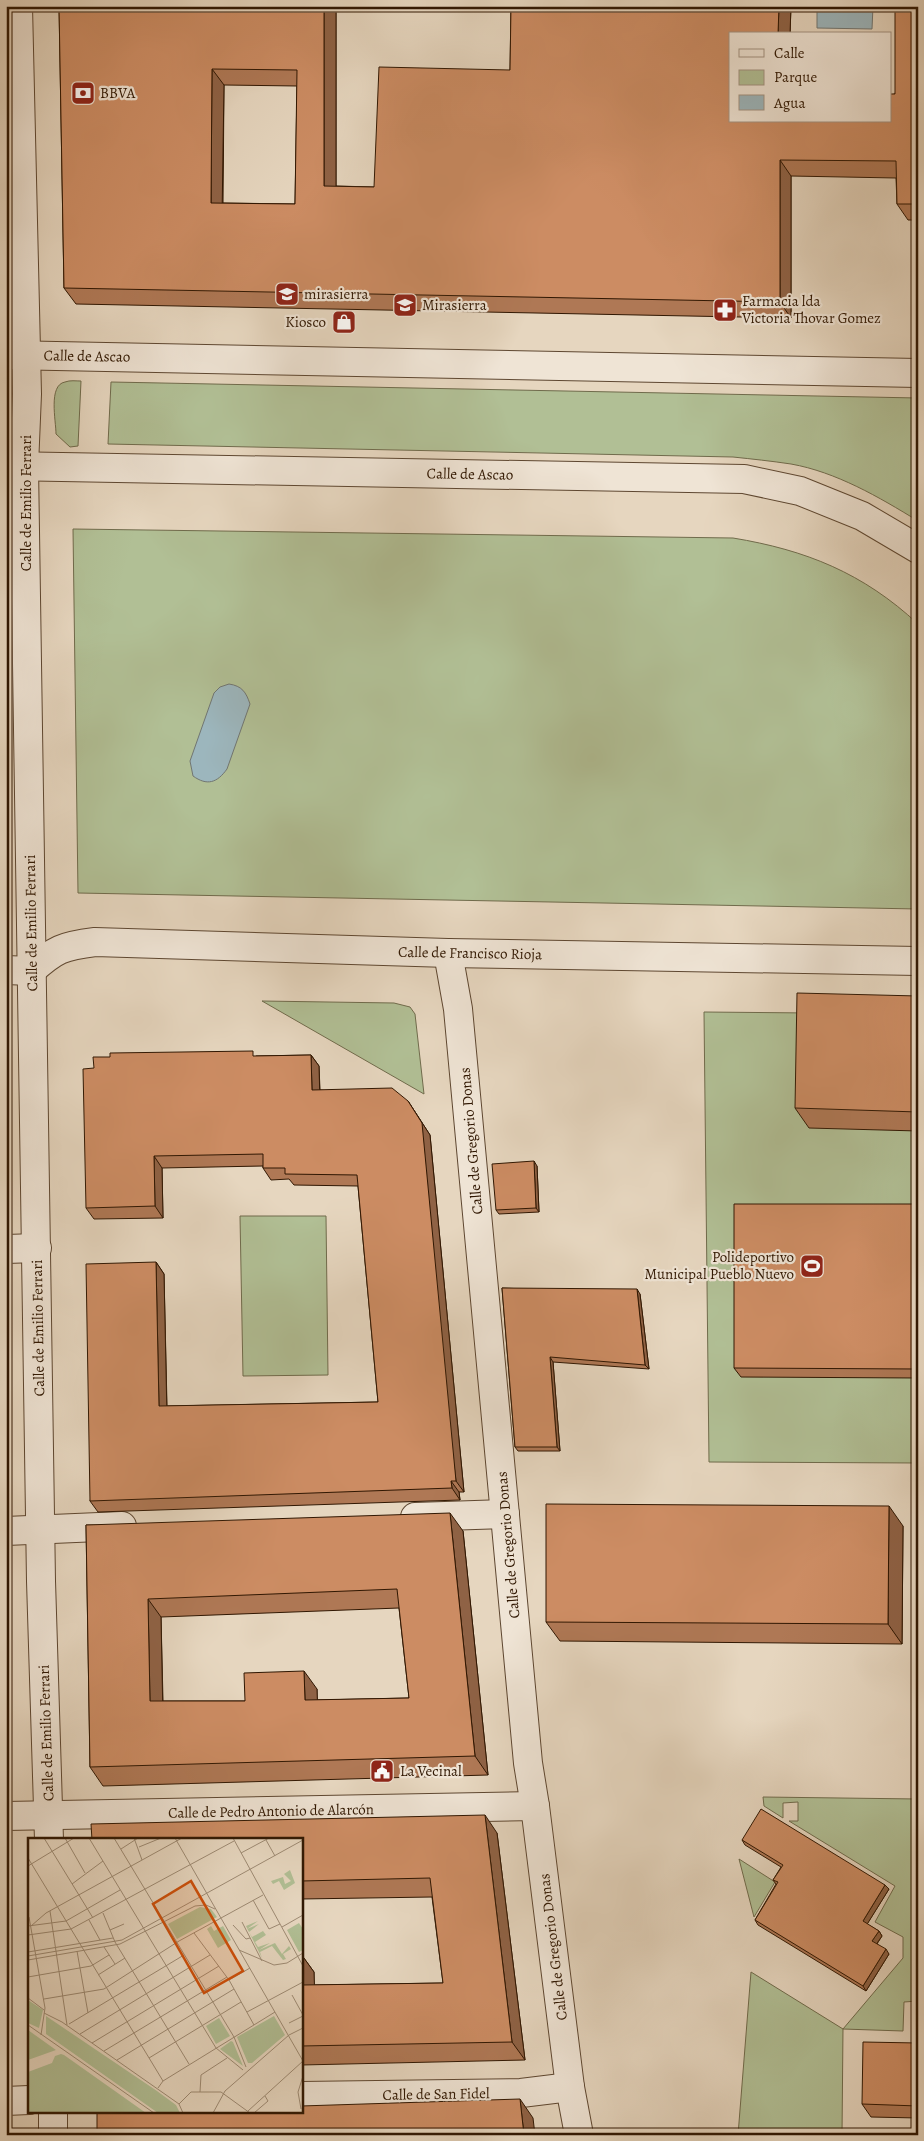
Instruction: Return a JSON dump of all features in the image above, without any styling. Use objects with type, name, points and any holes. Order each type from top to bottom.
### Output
[{"type":"street","name":"Calle de Emilio Ferrari","points":[[18,6],[16,354],[27,394],[15,466],[19,971],[34,1015],[41,1529],[40,1581],[49,1828]]},
{"type":"street","name":"Calle de Ascao","points":[[16,354],[918,372]]},
{"type":"street","name":"Calle de Ascao","points":[[15,466],[744,479],[800,491],[862,516],[918,549]]},
{"type":"street","name":"Calle de Francisco Rioja","points":[[19,971],[50,953],[73,945],[95,942],[448,953],[918,961]]},
{"type":"street","name":"Calle de Gregorio Donas","points":[[448,953],[459,1019],[528,1763],[536,1806],[570,2087],[579,2135]]},
{"type":"street","points":[[6,1249],[37,1248]]},
{"type":"street","points":[[395,1517],[505,1514]]},
{"type":"street","points":[[6,1530],[146,1526]]},
{"type":"street","name":"Calle de Pedro Antonio de Alarcón","points":[[6,1816],[49,1828],[536,1806]]},
{"type":"street","name":"Calle de San Fidel","points":[[302,2096],[521,2093],[570,2087]]},
{"type":"street","points":[[6,2101],[28,2100]]},
{"type":"street","points":[[53,2114],[53,2135]]},
{"type":"green space","points":[[81,381],[78,446],[70,447],[56,434],[54,404],[56,390],[65,382]]},
{"type":"green space","points":[[111,382],[918,398],[918,521],[873,495],[824,473],[791,464],[733,457],[108,444]]},
{"type":"green space","points":[[73,529],[733,538],[785,549],[832,566],[876,591],[918,624],[918,909],[78,893]]},
{"type":"green space","points":[[262,1001],[394,1003],[410,1007],[415,1014],[424,1094]]},
{"type":"green space","name":"Polideportivo Municipal Pueblo Nuevo","points":[[704,1012],[811,1013],[918,1131],[918,1463],[709,1462]]},
{"type":"green space","points":[[240,1216],[326,1216],[328,1375],[243,1376]]},
{"type":"green space","points":[[763,1797],[918,1799],[918,2001],[904,2002],[903,2031],[843,2029],[903,1958],[903,1937],[875,1922],[895,1886],[789,1821],[798,1821],[798,1802],[783,1803],[783,1818],[764,1806]]},
{"type":"green space","points":[[739,1859],[775,1882],[754,1917]]},
{"type":"green space","points":[[751,1972],[843,2029],[842,2135],[738,2135]]},
{"type":"water","points":[[817,6],[873,6],[872,29],[817,28]]},
{"type":"water","points":[[229,684],[243,690],[250,704],[227,769],[216,780],[207,782],[193,776],[190,761],[214,693],[220,687]]},
{"type":"building","points":[[59,6],[324,6],[324,186],[374,187],[379,67],[510,70],[511,6],[779,6],[778,32],[729,32],[729,122],[892,122],[892,94],[895,94],[895,6],[918,6],[918,204],[897,204],[896,161],[780,160],[780,302],[64,288]],"holes":[[[212,69],[297,70],[295,204],[211,203]]]},
{"type":"building","points":[[797,993],[918,996],[918,1112],[795,1108]]},
{"type":"building","points":[[253,1051],[253,1056],[311,1055],[312,1090],[392,1088],[408,1101],[422,1123],[456,1481],[451,1481],[452,1488],[90,1501],[86,1264],[156,1262],[159,1406],[378,1402],[357,1175],[285,1174],[285,1168],[263,1168],[263,1154],[154,1156],[155,1206],[86,1208],[83,1069],[94,1068],[93,1057],[110,1057],[110,1053]]},
{"type":"building","points":[[534,1161],[536,1208],[496,1210],[492,1164]]},
{"type":"building","points":[[734,1204],[918,1204],[918,1369],[734,1368]]},
{"type":"building","points":[[502,1288],[637,1289],[645,1365],[550,1357],[557,1447],[515,1447]]},
{"type":"building","points":[[546,1504],[889,1506],[888,1624],[546,1622]]},
{"type":"building","points":[[450,1513],[475,1756],[90,1767],[86,1525]],"holes":[[[397,1589],[409,1698],[305,1700],[304,1671],[244,1673],[245,1701],[150,1701],[148,1599]]]},
{"type":"building","points":[[761,1809],[885,1885],[863,1921],[879,1931],[872,1941],[886,1949],[863,1986],[755,1920],[778,1882],[773,1880],[783,1865],[742,1840]]},
{"type":"building","points":[[485,1815],[512,2042],[302,2046],[302,1985],[443,1983],[430,1878],[302,1881],[302,1838],[92,1838],[91,1824]]},
{"type":"building","points":[[863,2042],[918,2043],[918,2106],[862,2104]]},
{"type":"building","points":[[520,2099],[524,2135],[97,2135],[97,2114],[302,2114],[302,2106]]},
{"type":"place","name":"BBVA","points":[[83,93]]},
{"type":"place","name":"mirasierra","points":[[287,294]]},
{"type":"place","name":"Mirasierra","points":[[405,305]]},
{"type":"place","name":"Farmacia lda Victoria Thovar Gomez","points":[[725,310]]},
{"type":"place","name":"Kiosco","points":[[344,322]]},
{"type":"place","name":"Polideportivo Municipal Pueblo Nuevo","points":[[812,1266]]},
{"type":"place","name":"La Vecinal","points":[[382,1771]]}]
